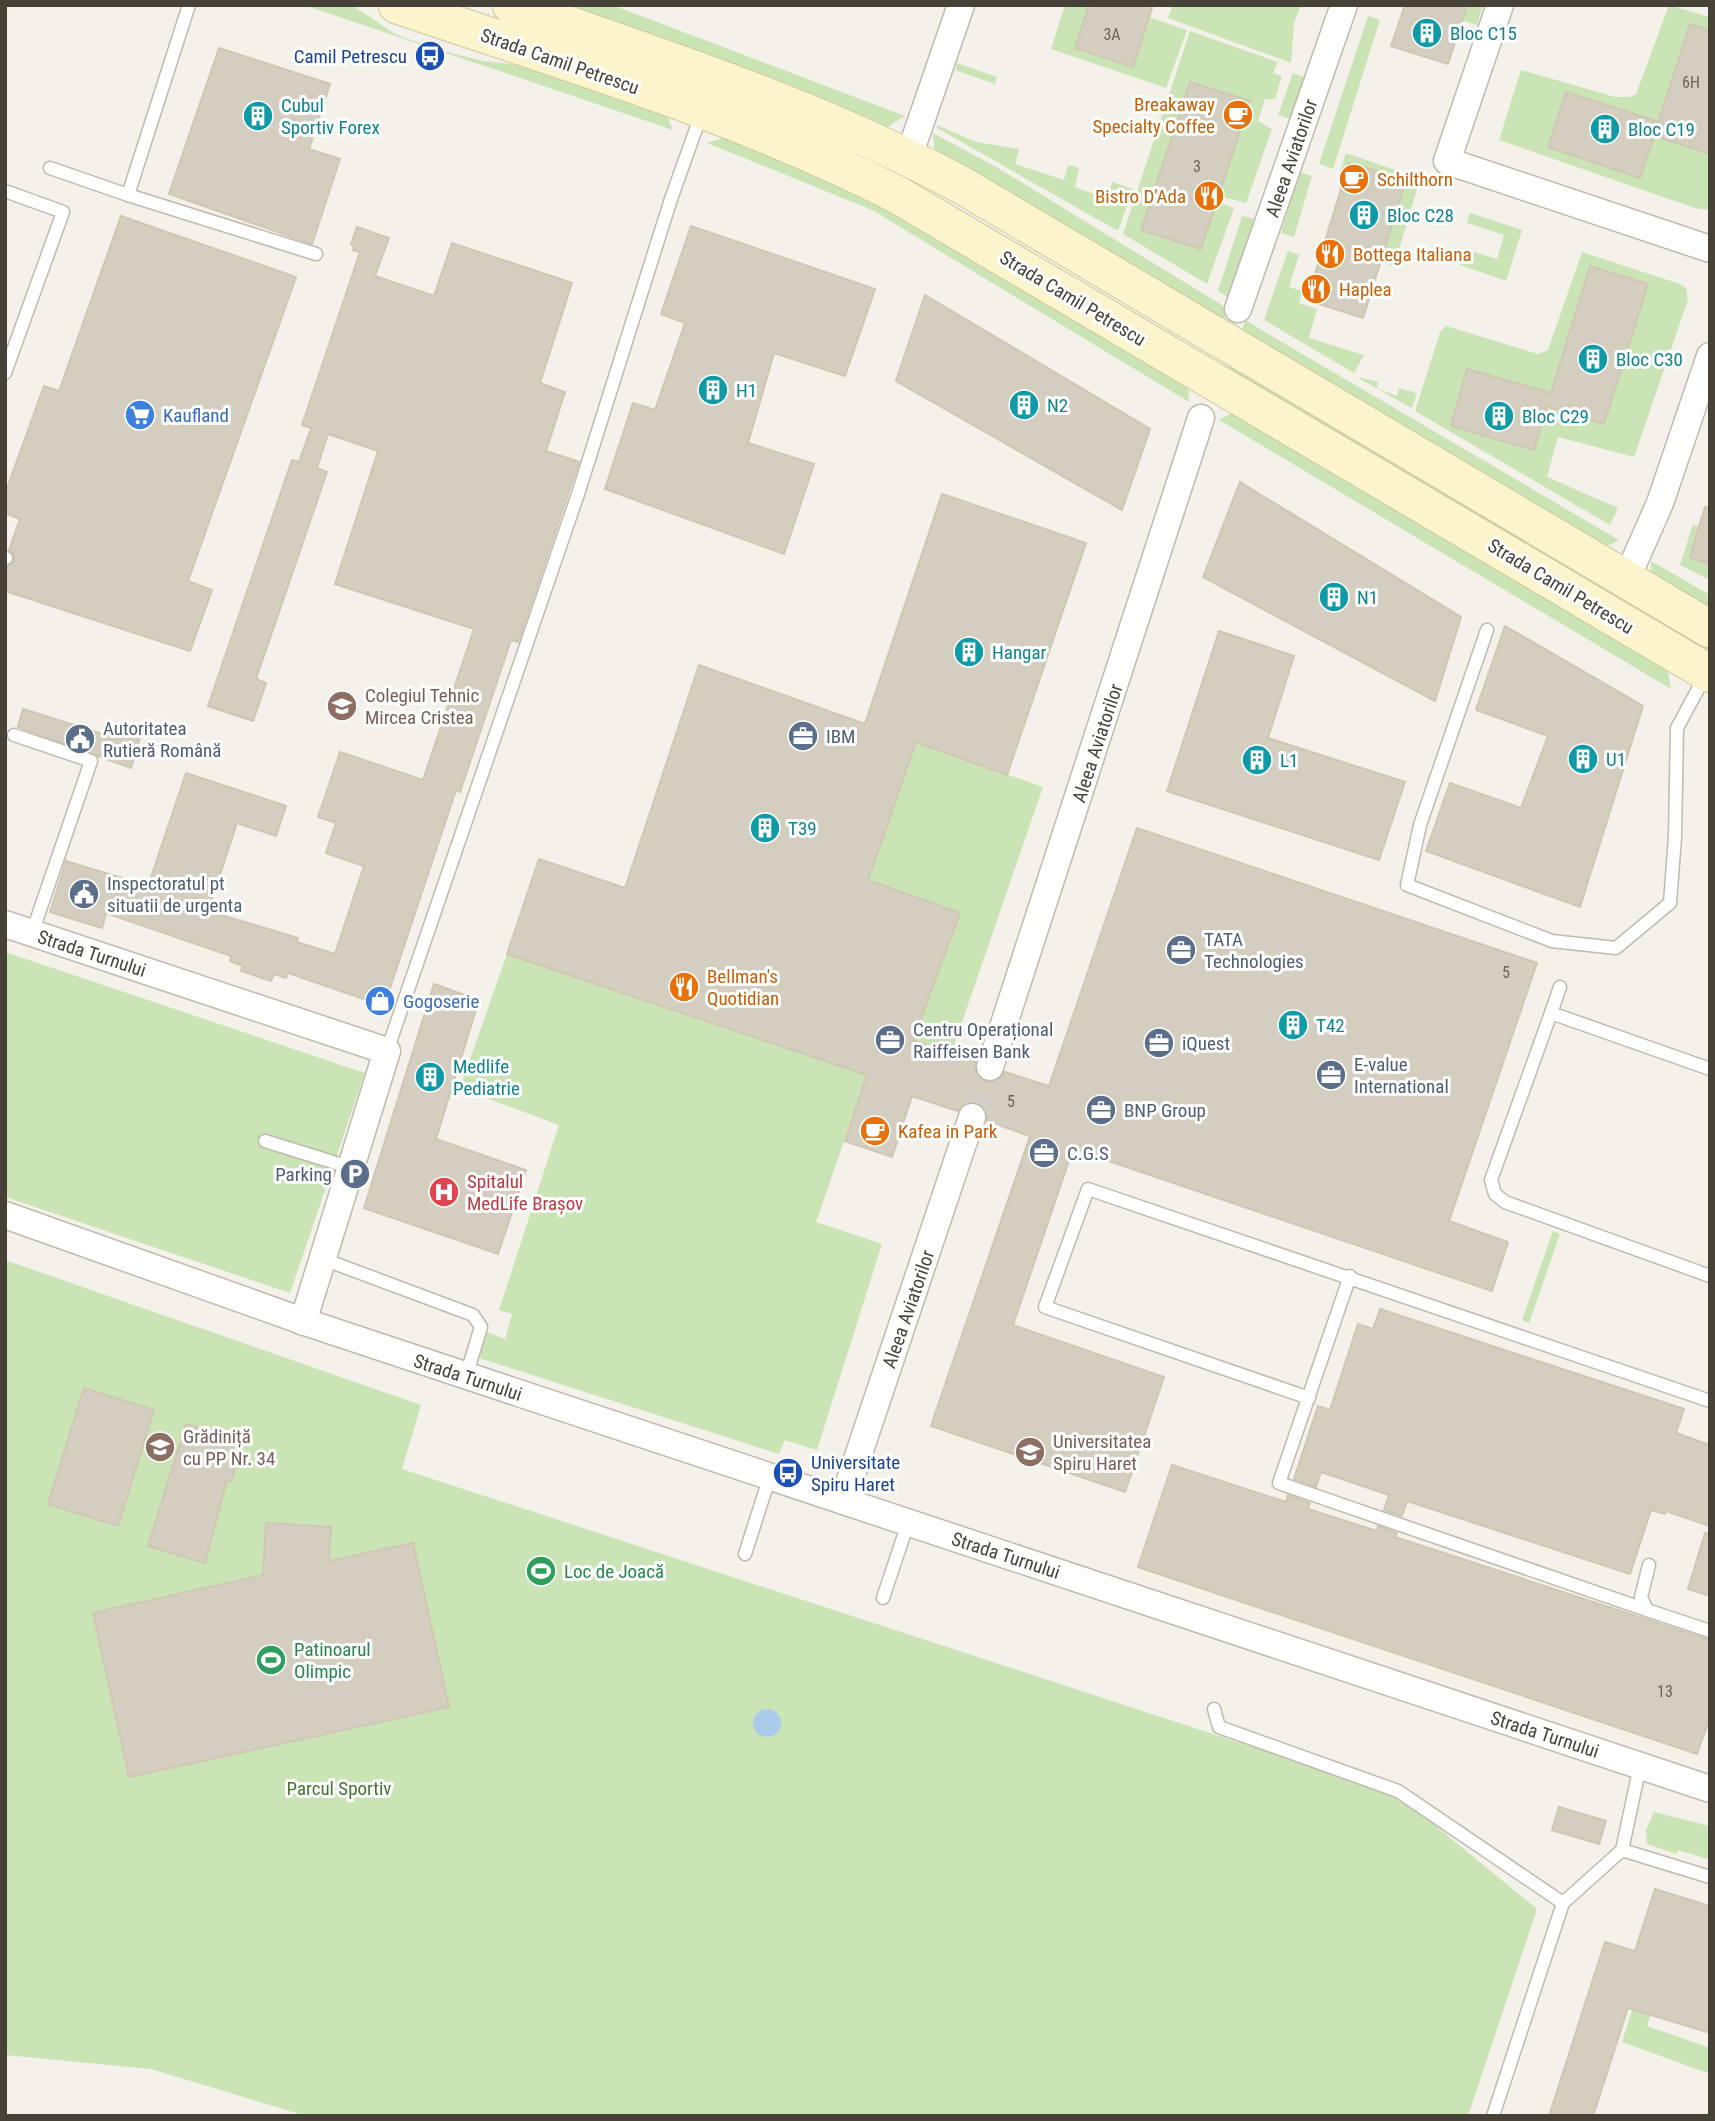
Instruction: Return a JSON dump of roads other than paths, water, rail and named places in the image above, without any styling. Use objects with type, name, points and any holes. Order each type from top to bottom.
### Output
[{"type":"street","name":"Strada Camil Petrescu","points":[[397,5],[703,110],[830,160],[896,194],[1708,673]]},
{"type":"street","name":"Strada Camil Petrescu","points":[[511,5],[721,78],[843,126],[909,156],[1710,629]]},
{"type":"street","points":[[909,156],[961,5]]},
{"type":"street","name":"Aleea Aviatorilor","points":[[1238,309],[1343,5]]},
{"type":"street","points":[[1500,5],[1447,162],[1710,249]]},
{"type":"street","points":[[1626,580],[1660,503],[1710,356]]},
{"type":"street","name":"Aleea Aviatorilor","points":[[990,1067],[1201,418]]},
{"type":"street","name":"Strada Turnului","points":[[5,924],[387,1051]]},
{"type":"street","points":[[303,1322],[387,1051]]},
{"type":"street","name":"Aleea Aviatorilor","points":[[843,1501],[972,1117]]},
{"type":"street","name":"Strada Turnului","points":[[5,1215],[303,1322],[1710,1789]]},
{"type":"lane","points":[[128,195],[189,5]]},
{"type":"lane","points":[[387,1051],[578,494],[671,199],[703,110]]},
{"type":"lane","points":[[50,168],[316,254]]},
{"type":"lane","points":[[5,191],[63,212],[5,373]]},
{"type":"lane","points":[[1487,630],[1420,825],[1407,885],[1552,941],[1616,948],[1670,903],[1675,837],[1677,728],[1708,673]]},
{"type":"lane","points":[[14,735],[91,761],[32,933]]},
{"type":"lane","points":[[1560,987],[1491,1180],[1495,1194],[1505,1202],[1710,1276]]},
{"type":"lane","points":[[1551,1013],[1710,1069]]},
{"type":"lane","points":[[265,1141],[352,1169]]},
{"type":"lane","points":[[1309,1398],[1045,1307],[1088,1189],[1350,1276],[1710,1401]]},
{"type":"lane","points":[[323,1259],[473,1315],[481,1327],[466,1376]]},
{"type":"lane","points":[[1350,1276],[1279,1483],[1710,1631]]},
{"type":"lane","points":[[745,1554],[769,1476]]},
{"type":"lane","points":[[883,1598],[908,1523]]},
{"type":"lane","points":[[1647,1610],[1641,1597],[1649,1565]]},
{"type":"lane","points":[[1214,1709],[1219,1727],[1398,1791],[1563,1903]]},
{"type":"lane","points":[[1493,2116],[1563,1903],[1622,1850],[1640,1766]]},
{"type":"lane","points":[[1622,1850],[1710,1877]]},
{"type":"water","points":[[767,1709],[777,1713],[781,1723],[777,1733],[767,1737],[757,1733],[753,1723],[757,1713]]},
{"type":"tunnel","points":[[972,1117],[990,1067]]},
{"type":"place","name":"Bloc C15","points":[[1427,33]]},
{"type":"place","name":"Camil Petrescu","points":[[430,56]]},
{"type":"place","name":"Breakaway Specialty Coffee","points":[[1238,115]]},
{"type":"place","name":"Cubul Sportiv Forex","points":[[258,116]]},
{"type":"place","name":"Bloc C19","points":[[1605,129]]},
{"type":"place","name":"Schilthorn","points":[[1354,179]]},
{"type":"place","name":"Bistro D'Ada","points":[[1209,196]]},
{"type":"place","name":"Bloc C28","points":[[1364,215]]},
{"type":"place","name":"Bottega Italiana","points":[[1330,254]]},
{"type":"place","name":"Haplea","points":[[1316,289]]},
{"type":"place","name":"Bloc C30","points":[[1593,359]]},
{"type":"place","name":"H1","points":[[713,390]]},
{"type":"place","name":"N2","points":[[1024,405]]},
{"type":"place","name":"Kaufland","points":[[140,415]]},
{"type":"place","name":"Bloc C29","points":[[1499,416]]},
{"type":"place","name":"N1","points":[[1334,597]]},
{"type":"place","name":"Hangar","points":[[969,652]]},
{"type":"place","name":"Colegiul Tehnic Mircea Cristea","points":[[342,706]]},
{"type":"place","name":"IBM","points":[[803,736]]},
{"type":"place","name":"Autoritatea Rutieră Română","points":[[80,739]]},
{"type":"place","name":"U1","points":[[1583,759]]},
{"type":"place","name":"L1","points":[[1257,760]]},
{"type":"place","name":"T39","points":[[765,828]]},
{"type":"place","name":"Inspectoratul pt situatii de urgenta","points":[[84,894]]},
{"type":"place","name":"TATA Technologies","points":[[1181,950]]},
{"type":"place","name":"Bellman's Quotidian","points":[[684,987]]},
{"type":"place","name":"Gogoserie","points":[[380,1001]]},
{"type":"place","name":"T42","points":[[1293,1025]]},
{"type":"place","name":"Centru Operațional Raiffeisen Bank","points":[[890,1040]]},
{"type":"place","name":"iQuest","points":[[1159,1043]]},
{"type":"place","name":"E-value International","points":[[1331,1075]]},
{"type":"place","name":"Medlife Pediatrie","points":[[430,1077]]},
{"type":"place","name":"BNP Group","points":[[1101,1110]]},
{"type":"place","name":"Kafea in Park","points":[[875,1131]]},
{"type":"place","name":"C.G.S","points":[[1044,1153]]},
{"type":"place","name":"Parking","points":[[355,1174]]},
{"type":"place","name":"Spitalul MedLife Brașov","points":[[444,1192]]},
{"type":"place","name":"Grădiniță cu PP Nr. 34","points":[[160,1447]]},
{"type":"place","name":"Universitatea Spiru Haret","points":[[1030,1452]]},
{"type":"place","name":"Universitate Spiru Haret","points":[[788,1473]]},
{"type":"place","name":"Loc de Joacă","points":[[541,1571]]},
{"type":"place","name":"Patinoarul Olimpic","points":[[271,1660]]},
{"type":"park label","name":"Parcul Sportiv","points":[[339,1788]]}]
